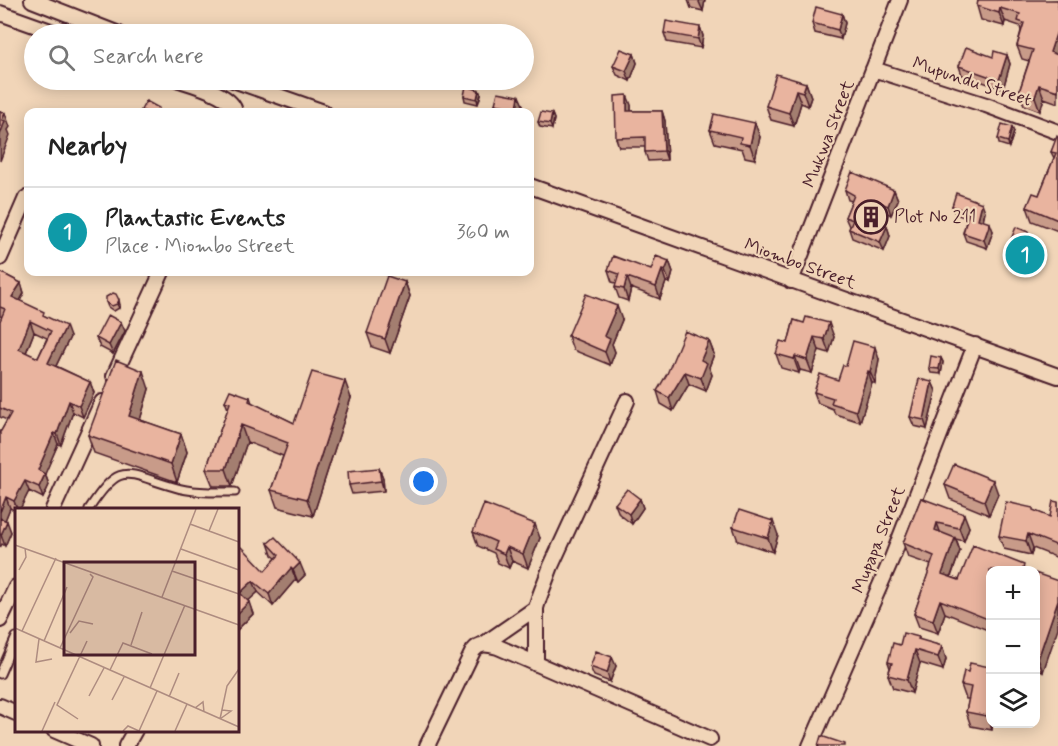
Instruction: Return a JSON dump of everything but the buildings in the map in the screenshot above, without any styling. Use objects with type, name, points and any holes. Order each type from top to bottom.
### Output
[{"type":"street","points":[[32,0],[93,24]]},
{"type":"street","name":"Mukwa Street","points":[[791,281],[900,0]]},
{"type":"street","points":[[0,12],[32,24]]},
{"type":"street","name":"Mupundu Street","points":[[873,69],[986,105],[1058,132]]},
{"type":"street","points":[[208,90],[233,104],[234,108]]},
{"type":"street","points":[[261,90],[313,108]]},
{"type":"street","name":"Miombo Street","points":[[534,187],[1058,376]]},
{"type":"street","points":[[0,258],[24,203]]},
{"type":"street","points":[[52,508],[160,276]]},
{"type":"street","name":"Mupapa Street","points":[[810,746],[892,558],[975,345]]},
{"type":"street","points":[[536,664],[536,608],[551,566],[627,401]]},
{"type":"street","points":[[0,620],[15,589]]},
{"type":"street","points":[[484,644],[536,608]]},
{"type":"street","points":[[427,746],[473,651],[478,645],[484,644],[498,647],[710,740]]},
{"type":"street","points":[[0,706],[15,713]]},
{"type":"street","points":[[58,731],[89,745]]},
{"type":"street","points":[[126,746],[134,731]]},
{"type":"lane","points":[[90,508],[108,482],[118,476],[131,474],[175,488],[235,492]]},
{"type":"lane","points":[[0,674],[15,639]]},
{"type":"place","name":"Plot No 211","points":[[871,217]]},
{"type":"place","name":"Plantastic Events","points":[[1025,255]]}]
